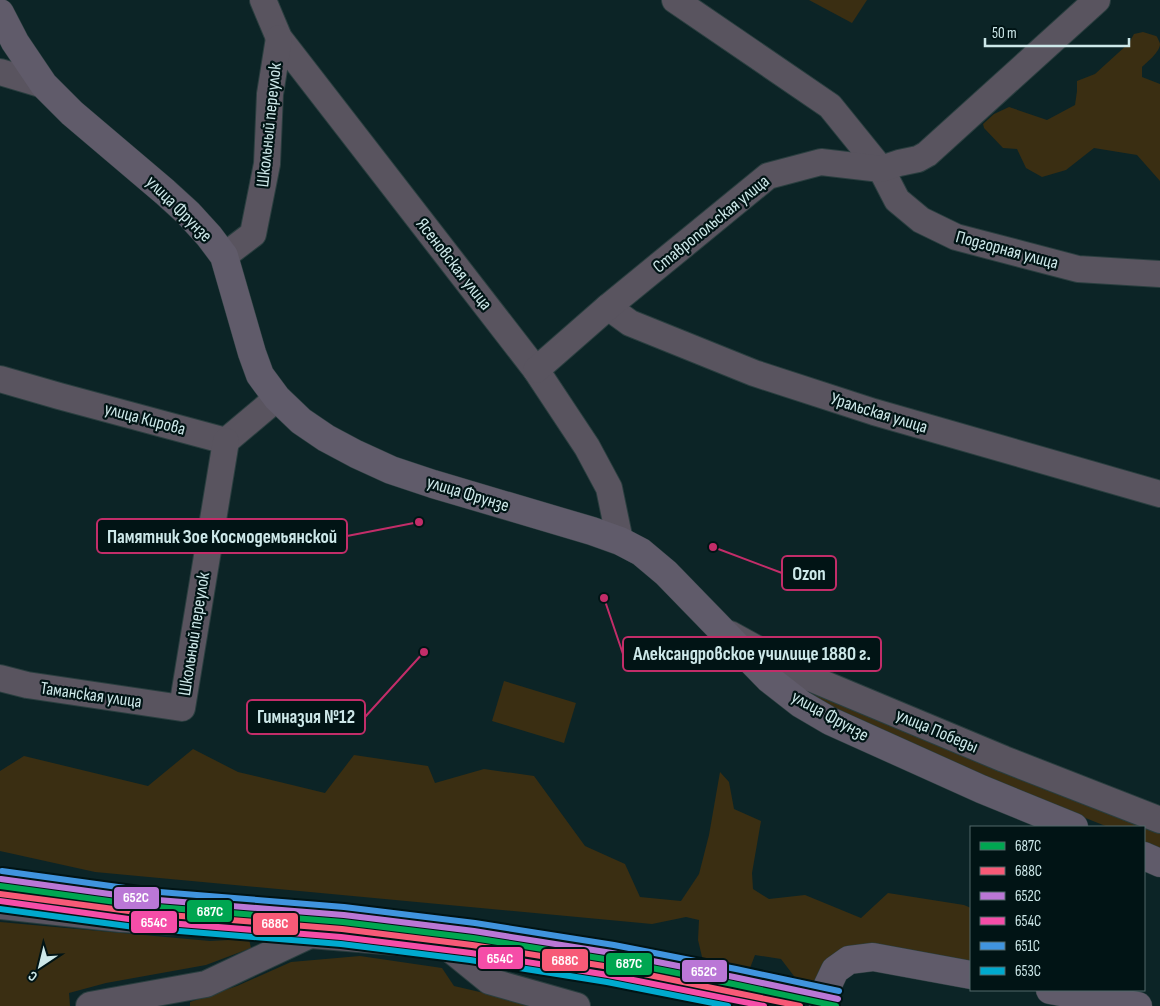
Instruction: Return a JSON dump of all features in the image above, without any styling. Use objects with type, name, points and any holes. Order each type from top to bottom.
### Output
[{"type":"main road","name":"улица Фрунзе","points":[[0,13],[14,42],[44,85],[72,113],[188,213],[224,256],[260,375],[277,398],[301,420],[326,438],[391,470],[592,530],[641,552],[666,573],[769,679],[801,704],[981,789],[1072,826]]},
{"type":"main road","points":[[1145,856],[1160,863]]},
{"type":"main road","points":[[823,1006],[826,989],[835,970],[849,960],[873,957],[970,975]]},
{"type":"main road","points":[[1056,991],[1138,1006]]},
{"type":"street","name":"Ясеновская улица","points":[[263,0],[278,38],[536,370],[587,447],[609,488],[620,541]]},
{"type":"street","name":"Подгорная улица","points":[[675,0],[830,106],[881,169],[897,200],[921,220],[956,237],[1078,269],[1160,274]]},
{"type":"street","name":"Ставропольская улица","points":[[536,370],[608,307],[768,176],[821,162],[881,169],[918,159],[927,154],[1097,0]]},
{"type":"street","name":"Школьный переулок","points":[[224,256],[253,234],[268,164],[270,94],[278,38]]},
{"type":"street","points":[[0,72],[44,85]]},
{"type":"street","name":"Уральская улица","points":[[608,307],[630,323],[754,373],[874,412],[1160,494]]},
{"type":"street","name":"улица Кирова","points":[[0,379],[226,440]]},
{"type":"street","points":[[226,440],[277,398]]},
{"type":"street","name":"Школьный переулок","points":[[182,708],[226,440]]},
{"type":"street","name":"улица Победы","points":[[720,628],[810,678],[1004,759],[1160,820]]},
{"type":"street","name":"Таманская улица","points":[[0,678],[26,685],[182,708]]},
{"type":"street","points":[[0,906],[121,919],[277,927],[310,935],[446,946],[489,981],[577,1006]]},
{"type":"street","points":[[89,1006],[206,984],[310,935]]},
{"type":"shaded area","points":[[809,0],[867,0],[852,23]]},
{"type":"shaded area","points":[[1143,32],[1156,36],[1160,44],[1156,53],[1142,67],[1142,77],[1160,84],[1160,181],[1137,155],[1094,148],[1066,170],[1042,177],[1026,168],[1017,149],[1003,148],[984,128],[983,124],[994,114],[1009,107],[1047,120],[1075,105],[1077,81],[1095,74],[1129,43],[1134,34]]},
{"type":"shaded area","points":[[504,681],[576,703],[564,743],[492,721]]},
{"type":"shaded area","points":[[802,685],[1160,830],[1160,848],[1145,842],[1145,826],[1105,826],[985,778],[841,714],[800,690]]},
{"type":"shaded area","points":[[193,749],[238,772],[325,793],[354,755],[428,766],[435,783],[484,769],[534,776],[585,846],[625,864],[640,897],[681,901],[699,874],[709,835],[720,772],[729,782],[734,809],[761,821],[752,873],[753,889],[769,899],[805,895],[861,918],[888,893],[964,905],[970,908],[970,969],[872,952],[815,993],[800,984],[781,959],[755,955],[750,968],[703,961],[698,940],[699,920],[686,917],[652,924],[95,872],[0,851],[0,771],[24,756],[148,786]]},
{"type":"shaded area","points":[[0,922],[210,941],[249,939],[251,948],[206,965],[106,983],[69,993],[70,1006],[0,1006]]},
{"type":"shaded area","points":[[360,956],[442,968],[454,986],[540,1006],[190,1006],[190,1002],[237,986],[291,962]]},
{"type":"transit line","name":"651С","points":[[2,871],[147,891],[344,907],[475,923],[614,945],[839,991]]},
{"type":"transit line","name":"652С","points":[[1,879],[146,899],[344,915],[474,931],[612,953],[838,999]]},
{"type":"transit line","name":"687С","points":[[0,886],[145,906],[343,922],[473,938],[611,960],[836,1006]]},
{"type":"transit line","name":"688С","points":[[0,894],[144,913],[342,929],[472,945],[610,967],[800,1006]]},
{"type":"transit line","name":"654С","points":[[0,901],[143,921],[341,937],[471,953],[608,975],[764,1006]]},
{"type":"transit line","name":"653С","points":[[0,909],[142,928],[341,944],[470,960],[607,982],[728,1006]]},
{"type":"place","name":"Памятник Зое Космодемьянской","points":[[419,522]]},
{"type":"place","name":"Ozon","points":[[713,547]]},
{"type":"place","name":"Александровское училище 1880 г.","points":[[604,598]]},
{"type":"place","name":"Гимназия №12","points":[[424,652]]}]
